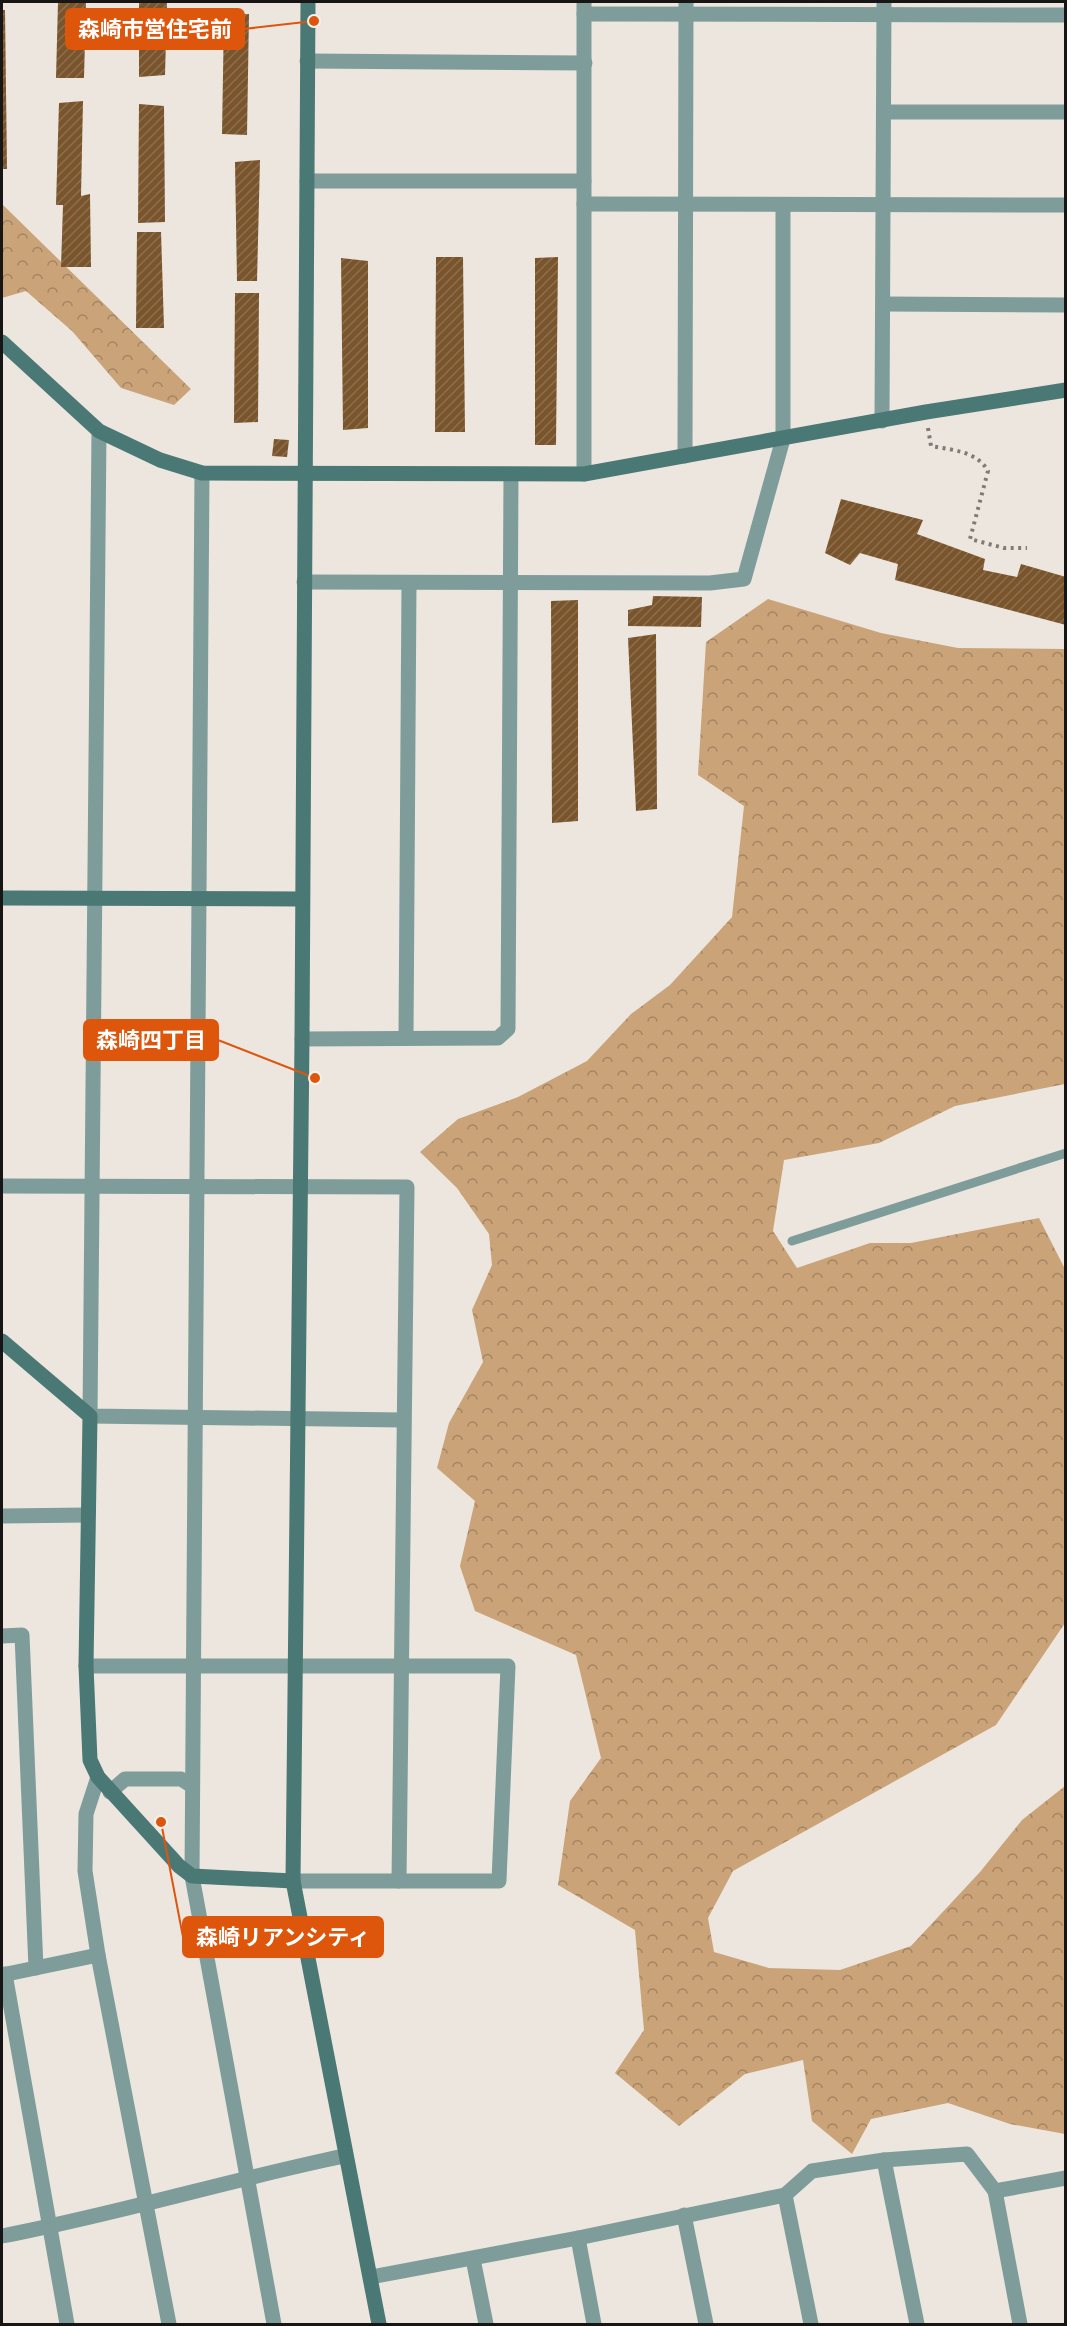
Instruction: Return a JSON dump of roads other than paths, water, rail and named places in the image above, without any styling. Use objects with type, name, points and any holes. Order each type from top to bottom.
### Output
[{"type":"street","points":[[308,2],[302,1039],[292,1881],[344,2156],[371,2277],[379,2325]]},
{"type":"street","points":[[584,474],[584,8],[884,8],[1065,15]]},
{"type":"street","points":[[685,456],[686,8]]},
{"type":"street","points":[[882,421],[884,8]]},
{"type":"street","points":[[307,61],[585,63]]},
{"type":"street","points":[[884,112],[1065,111]]},
{"type":"street","points":[[307,181],[584,181]]},
{"type":"street","points":[[584,204],[1065,205]]},
{"type":"street","points":[[304,582],[710,583],[744,579],[783,439],[783,205]]},
{"type":"street","points":[[884,304],[1065,305]]},
{"type":"street","points":[[2,342],[99,431],[160,460],[202,473],[305,476],[584,474],[926,412],[1065,390]]},
{"type":"street","points":[[86,1666],[508,1666],[499,1881],[292,1881],[192,1876],[179,1866],[110,1792],[98,1777],[90,1760],[86,1666],[99,431]]},
{"type":"street","points":[[202,473],[192,1876],[274,2325]]},
{"type":"street","points":[[302,1039],[498,1038],[507,1029],[511,475]]},
{"type":"street","points":[[406,1037],[409,584]]},
{"type":"street","points":[[2,898],[302,899]]},
{"type":"street","points":[[2,1186],[407,1187],[402,1420],[399,1881]]},
{"type":"street","points":[[2,1341],[90,1416],[402,1420]]},
{"type":"street","points":[[2,1516],[88,1515]]},
{"type":"street","points":[[2,1636],[22,1635],[36,1968]]},
{"type":"street","points":[[98,1777],[86,1814],[85,1871],[98,1955],[169,2325]]},
{"type":"street","points":[[110,1792],[126,1779],[181,1779],[192,1786]]},
{"type":"street","points":[[67,2325],[3,1975],[98,1955]]},
{"type":"street","points":[[371,2277],[473,2259],[785,2195],[812,2171],[884,2160],[967,2154],[995,2191],[1020,2325]]},
{"type":"street","points":[[2,2236],[50,2227],[247,2177],[344,2156]]},
{"type":"street","points":[[884,2160],[917,2325]]},
{"type":"street","points":[[995,2191],[1065,2178]]},
{"type":"street","points":[[785,2195],[811,2325]]},
{"type":"street","points":[[684,2215],[706,2325]]},
{"type":"street","points":[[578,2238],[594,2325]]},
{"type":"street","points":[[473,2259],[486,2325]]},
{"type":"lane","points":[[792,1241],[1065,1153]]},
{"type":"place","name":"森崎市営住宅前","points":[[314,21]]},
{"type":"place","name":"森崎四丁目","points":[[315,1078]]},
{"type":"place","name":"森崎リアンシティ","points":[[161,1822]]}]
